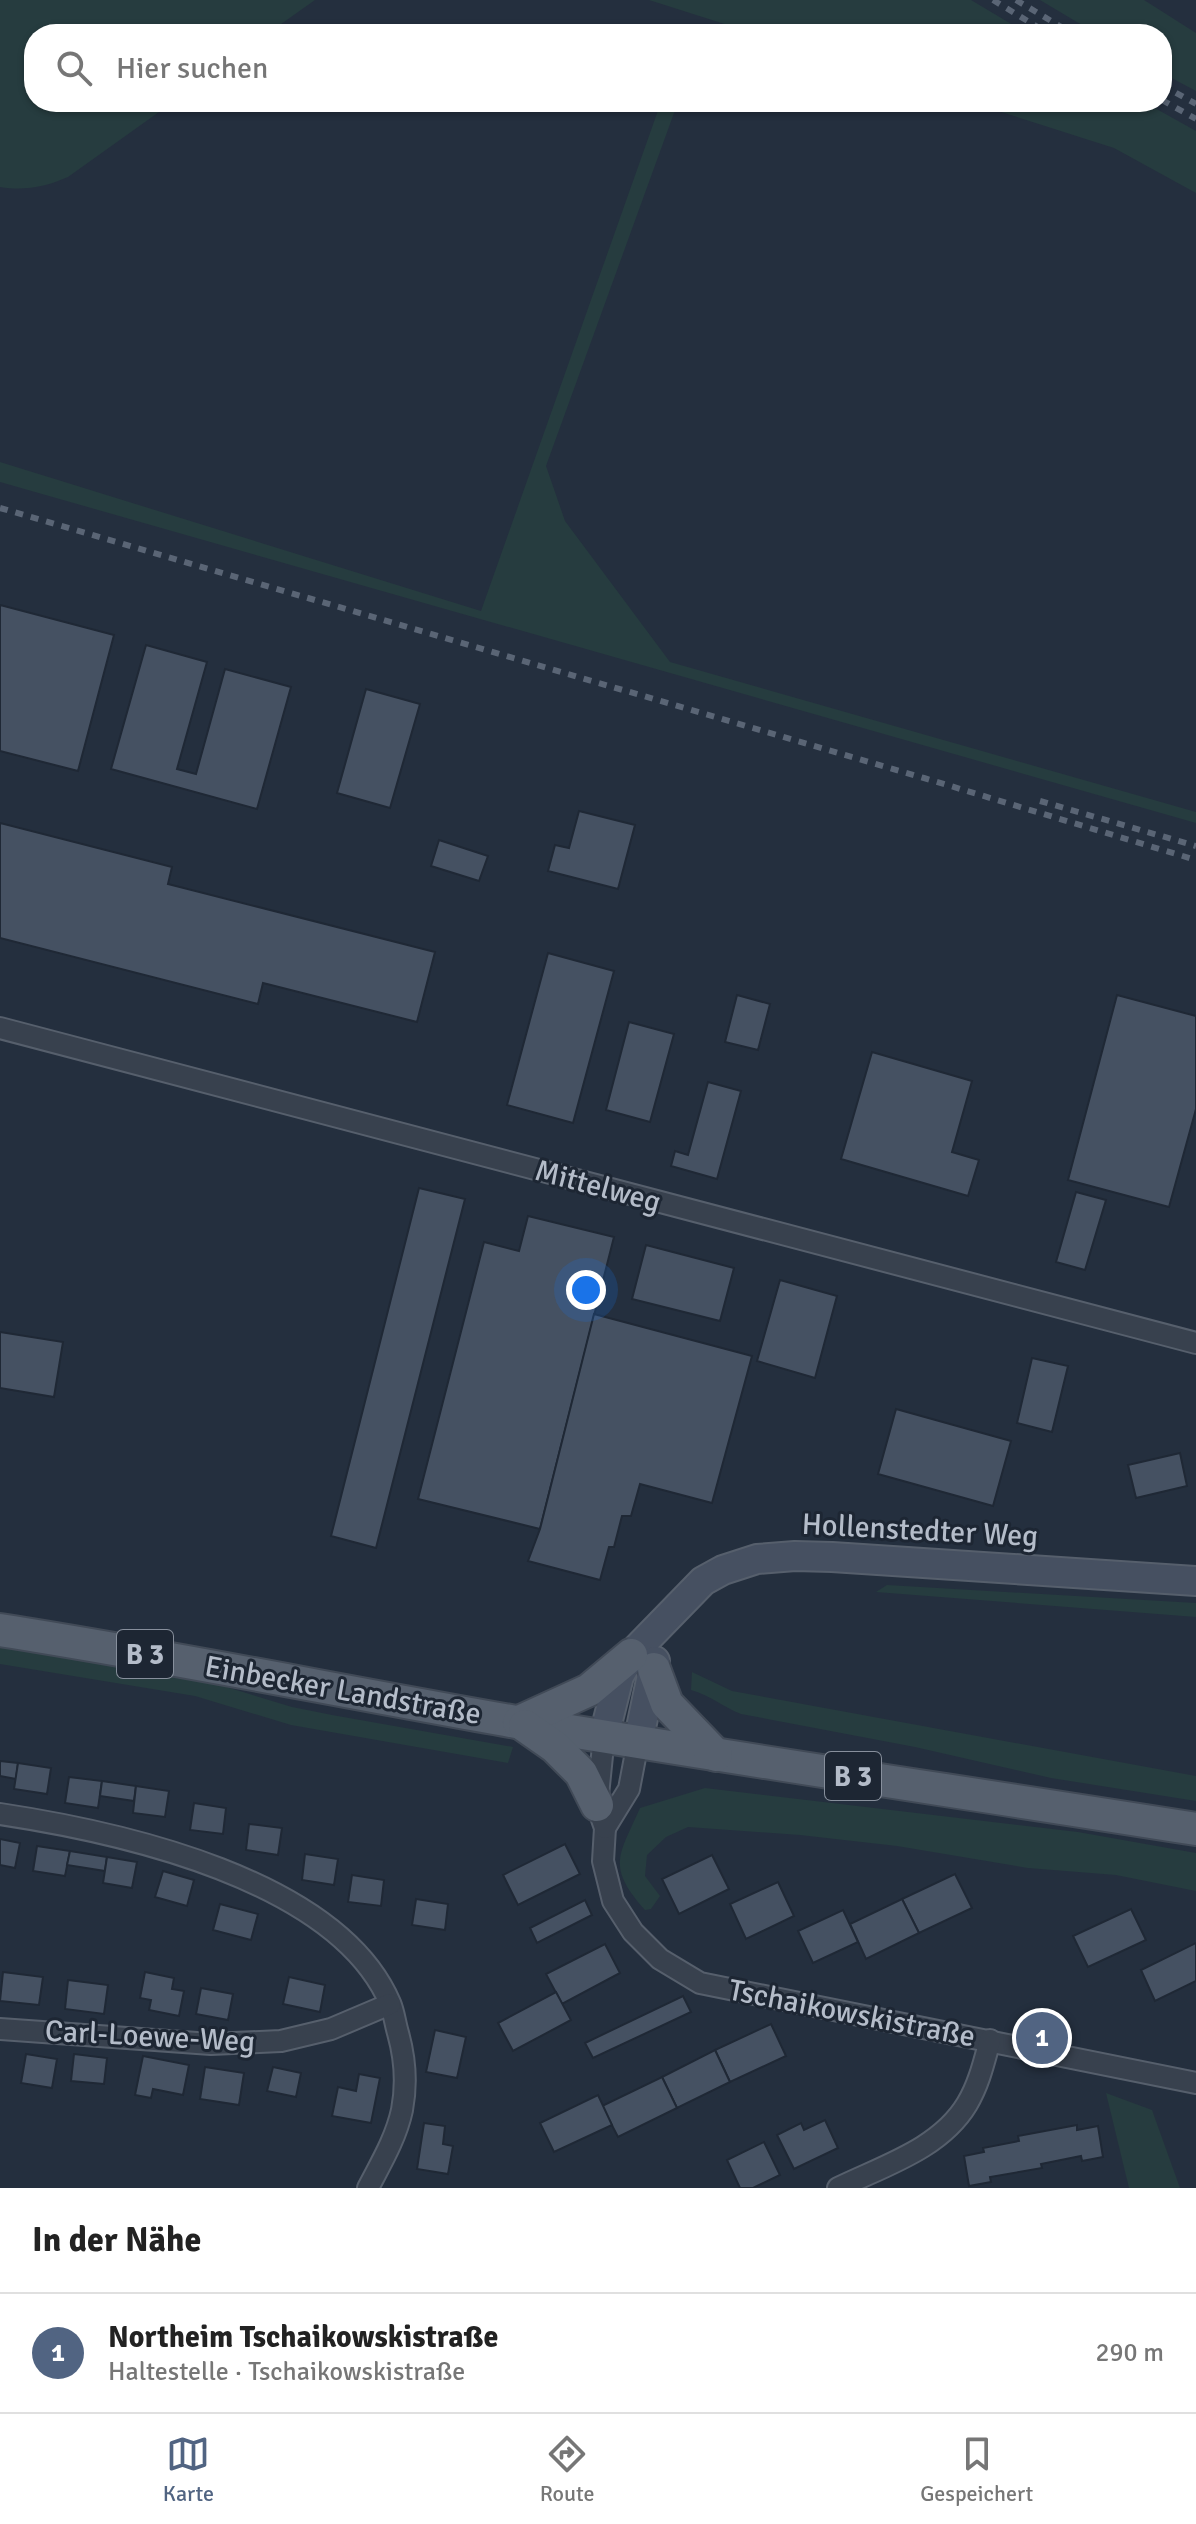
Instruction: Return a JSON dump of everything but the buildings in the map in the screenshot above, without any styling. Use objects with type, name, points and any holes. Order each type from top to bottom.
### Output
[{"type":"main road","name":"Hollenstedter Weg","points":[[642,1662],[662,1622],[703,1581],[723,1570],[757,1559],[795,1556],[1196,1581]]},
{"type":"main road","name":"Einbecker Landstraße","points":[[0,1630],[124,1649],[290,1683],[638,1742]]},
{"type":"main road","points":[[519,1722],[642,1662]]},
{"type":"main road","points":[[604,1736],[619,1676],[642,1662]]},
{"type":"main road","points":[[638,1742],[642,1662]]},
{"type":"main road","points":[[642,1662],[667,1704],[716,1755]]},
{"type":"main road","points":[[519,1722],[555,1747],[581,1773],[601,1817]]},
{"type":"main road","name":"B 3","points":[[638,1742],[1196,1829]]},
{"type":"street","name":"Mittelweg","points":[[0,1028],[1196,1343]]},
{"type":"street","name":"Tschaikowskistraße","points":[[604,1736],[603,1861],[613,1901],[633,1932],[660,1959],[700,1983],[1196,2083]]},
{"type":"street","points":[[601,1817],[629,1789],[638,1742]]},
{"type":"street","points":[[0,1814],[115,1835],[212,1866],[271,1892],[329,1929],[366,1964],[390,2004],[406,2061],[402,2110],[387,2152],[368,2188]]},
{"type":"street","name":"Carl-Loewe-Weg","points":[[0,2029],[211,2044],[281,2041],[331,2029],[390,2004]]},
{"type":"street","points":[[838,2188],[920,2148],[947,2130],[974,2091],[990,2040]]},
{"type":"green space","points":[[0,0],[315,0],[281,24],[24,24],[24,112],[159,112],[68,177],[43,186],[18,189],[0,187]]},
{"type":"green space","points":[[649,0],[971,0],[1011,24],[725,24]]},
{"type":"green space","points":[[1040,0],[1144,0],[1196,33],[1196,91],[1172,78],[1172,24],[1080,24]]},
{"type":"green space","points":[[657,112],[674,112],[546,466],[565,521],[670,662],[1196,812],[1196,823],[0,482],[0,462],[481,611]]},
{"type":"green space","points":[[1001,112],[1162,112],[1196,131],[1196,193],[1114,148]]},
{"type":"green space","points":[[887,1585],[1196,1603],[1196,1617],[876,1592]]},
{"type":"green space","points":[[0,1643],[210,1682],[292,1707],[513,1747],[508,1763],[291,1725],[195,1696],[0,1664]]},
{"type":"green space","points":[[692,1672],[732,1691],[1196,1776],[1196,1801],[1051,1778],[915,1747],[741,1714],[691,1690]]},
{"type":"green space","points":[[705,1788],[1078,1832],[1196,1853],[1196,1891],[1116,1875],[1028,1868],[897,1846],[688,1827],[666,1837],[647,1855],[645,1876],[660,1896],[651,1909],[645,1910],[625,1882],[620,1860],[640,1808]]},
{"type":"green space","points":[[1106,2093],[1152,2110],[1180,2188],[1129,2188]]},
{"type":"railway","points":[[993,0],[1033,24]]},
{"type":"railway","points":[[1016,0],[1056,24]]},
{"type":"railway","points":[[1172,91],[1196,104]]},
{"type":"railway","points":[[1172,106],[1196,119]]},
{"type":"railway","points":[[0,508],[1196,860]]},
{"type":"railway","points":[[1040,801],[1196,846]]},
{"type":"place","name":"Northeim Tschaikowskistraße","points":[[1042,2038]]}]
